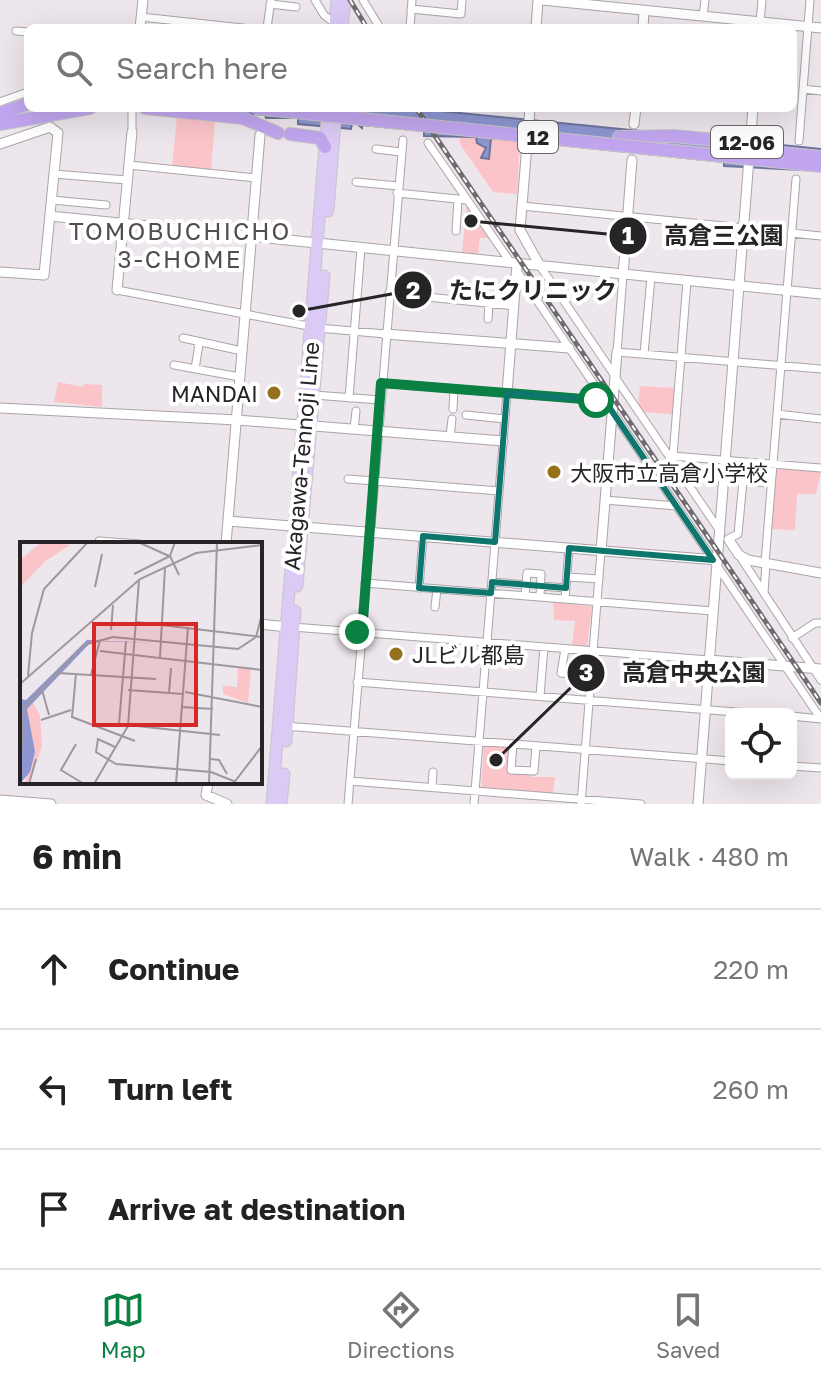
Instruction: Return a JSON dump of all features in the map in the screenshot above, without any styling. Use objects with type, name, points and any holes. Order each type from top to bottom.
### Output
[{"type":"highway","points":[[0,113],[24,105]]},
{"type":"highway","points":[[0,124],[34,112]]},
{"type":"highway","points":[[0,124],[68,112]]},
{"type":"highway","points":[[163,112],[243,118],[284,134],[326,138]]},
{"type":"highway","name":"12","points":[[294,112],[821,166]]},
{"type":"highway","name":"12","points":[[375,112],[821,157]]},
{"type":"highway","name":"12-06","points":[[619,137],[697,138],[821,149]]},
{"type":"main road","points":[[337,0],[339,24]]},
{"type":"main road","points":[[340,24],[345,0]]},
{"type":"main road","name":"Akagawa-Tennoji Line","points":[[272,804],[292,627],[316,327],[328,112]]},
{"type":"main road","name":"Akagawa-Tennoji Line","points":[[326,138],[335,112]]},
{"type":"main road","name":"Akagawa-Tennoji Line","points":[[308,426],[314,395],[316,327]]},
{"type":"main road","name":"Akagawa-Tennoji Line","points":[[281,804],[283,726]]},
{"type":"street","points":[[140,24],[143,0]]},
{"type":"street","points":[[315,0],[336,24]]},
{"type":"street","points":[[363,0],[378,24]]},
{"type":"street","points":[[410,24],[412,4],[461,14],[462,0]]},
{"type":"street","points":[[537,24],[540,0],[645,5],[754,24]]},
{"type":"street","points":[[703,16],[705,0]]},
{"type":"street","points":[[760,24],[762,0]]},
{"type":"street","points":[[799,141],[810,0]]},
{"type":"street","points":[[268,24],[271,2],[296,7]]},
{"type":"street","points":[[141,17],[178,24]]},
{"type":"street","points":[[797,27],[821,28]]},
{"type":"street","points":[[16,31],[24,32]]},
{"type":"street","points":[[803,89],[821,91]]},
{"type":"street","points":[[0,102],[24,93]]},
{"type":"street","points":[[136,112],[117,290],[316,327],[569,348]]},
{"type":"street","points":[[530,112],[520,232],[792,638],[817,669],[821,680]]},
{"type":"street","points":[[634,124],[636,112]]},
{"type":"street","points":[[698,804],[753,112]]},
{"type":"street","points":[[0,144],[55,128],[58,135],[43,277],[0,272]]},
{"type":"street","points":[[226,542],[260,135]]},
{"type":"street","points":[[348,804],[403,140]]},
{"type":"street","points":[[428,143],[463,199],[515,266],[610,404],[821,719]]},
{"type":"street","points":[[376,149],[401,152]]},
{"type":"street","points":[[581,802],[610,404],[615,377],[632,160]]},
{"type":"street","points":[[129,165],[257,178]]},
{"type":"street","points":[[54,174],[127,180]]},
{"type":"street","points":[[764,595],[796,179]]},
{"type":"street","points":[[356,182],[463,199]]},
{"type":"street","points":[[456,231],[463,199]]},
{"type":"street","points":[[52,200],[106,205]]},
{"type":"street","points":[[522,206],[744,228]]},
{"type":"street","points":[[50,216],[515,266],[821,294]]},
{"type":"street","points":[[791,233],[821,236]]},
{"type":"street","points":[[349,398],[361,248]]},
{"type":"street","points":[[474,804],[515,266]]},
{"type":"street","points":[[644,354],[651,277]]},
{"type":"street","points":[[672,456],[687,281]]},
{"type":"street","points":[[389,293],[514,306]]},
{"type":"street","points":[[488,319],[489,303]]},
{"type":"street","points":[[183,338],[199,344],[242,351]]},
{"type":"street","points":[[195,369],[199,344]]},
{"type":"street","points":[[617,352],[821,369]]},
{"type":"street","points":[[174,365],[240,377]]},
{"type":"street","points":[[381,383],[610,404]]},
{"type":"street","points":[[453,409],[454,389]]},
{"type":"street","points":[[314,395],[380,400]]},
{"type":"street","points":[[0,408],[236,420],[503,441]]},
{"type":"street","points":[[354,429],[356,411]]},
{"type":"street","points":[[777,414],[821,419]]},
{"type":"street","points":[[466,415],[505,419]]},
{"type":"street","points":[[450,437],[452,419]]},
{"type":"street","points":[[672,456],[821,468]]},
{"type":"street","points":[[348,479],[499,491]]},
{"type":"street","points":[[729,540],[738,534],[743,481],[771,483]]},
{"type":"street","points":[[605,500],[676,506]]},
{"type":"street","points":[[228,521],[716,562]]},
{"type":"street","points":[[419,588],[423,536]]},
{"type":"street","points":[[565,599],[569,548]]},
{"type":"street","points":[[739,555],[821,573]]},
{"type":"street","points":[[525,596],[527,573],[541,574],[540,597]]},
{"type":"street","points":[[567,577],[599,579]]},
{"type":"street","points":[[492,582],[526,585]]},
{"type":"street","points":[[365,583],[713,611]]},
{"type":"street","points":[[540,586],[566,588]]},
{"type":"street","points":[[435,607],[437,589]]},
{"type":"street","points":[[792,638],[815,623],[821,623]]},
{"type":"street","points":[[262,624],[817,669]]},
{"type":"street","points":[[540,696],[544,647]]},
{"type":"street","points":[[561,670],[565,649]]},
{"type":"street","points":[[542,671],[561,670],[591,676]]},
{"type":"street","points":[[357,682],[725,711]]},
{"type":"street","points":[[797,717],[821,719]]},
{"type":"street","points":[[283,726],[725,761]]},
{"type":"street","points":[[513,744],[511,770],[534,771],[536,746]]},
{"type":"street","points":[[797,766],[821,768]]},
{"type":"street","points":[[432,787],[433,772]]},
{"type":"street","points":[[350,781],[581,802],[641,804]]},
{"type":"street","points":[[0,800],[44,803]]},
{"type":"street","points":[[204,800],[227,804]]},
{"type":"highlighted area","points":[[507,393],[605,401],[713,560],[569,548],[566,588],[492,582],[491,593],[419,588],[423,536],[495,542]]},
{"type":"shaded area","points":[[177,117],[215,121],[211,170],[172,166]]},
{"type":"shaded area","points":[[460,134],[520,141],[517,194],[493,192],[460,144]]},
{"type":"shaded area","points":[[467,203],[490,238],[480,238],[478,255],[462,253]]},
{"type":"shaded area","points":[[58,382],[83,387],[84,384],[102,385],[102,407],[54,402]]},
{"type":"shaded area","points":[[640,386],[675,388],[673,414],[642,412],[638,406]]},
{"type":"shaded area","points":[[778,468],[821,471],[816,494],[797,494],[795,530],[771,529],[774,471]]},
{"type":"shaded area","points":[[553,601],[592,607],[587,647],[572,646],[575,621],[554,620]]},
{"type":"shaded area","points":[[484,745],[510,748],[509,771],[530,773],[531,777],[555,777],[553,793],[481,788]]},
{"type":"water","points":[[216,112],[450,112],[821,149],[821,171],[724,166],[724,162],[491,138],[489,159],[481,158],[486,148],[477,143],[476,137],[424,136],[424,131],[362,125],[362,128],[357,124],[352,124],[351,129],[298,124],[298,118],[266,118],[265,115]]},
{"type":"railway","points":[[350,0],[365,24]]},
{"type":"railway","points":[[419,112],[821,703]]},
{"type":"place","name":"高倉三公園","points":[[471,221]]},
{"type":"place","name":"たにクリニック","points":[[299,311]]},
{"type":"place","name":"MANDAI","points":[[274,393]]},
{"type":"place","name":"大阪市立高倉小学校","points":[[554,472]]},
{"type":"place","name":"JLビル都島","points":[[396,654]]},
{"type":"place","name":"高倉中央公園","points":[[496,760]]},
{"type":"district","name":"TOMOBUCHICHO 3-CHOME","points":[[180,244]]},
{"type":"route","points":[[357,632],[362,632],[381,383],[596,400]]}]
